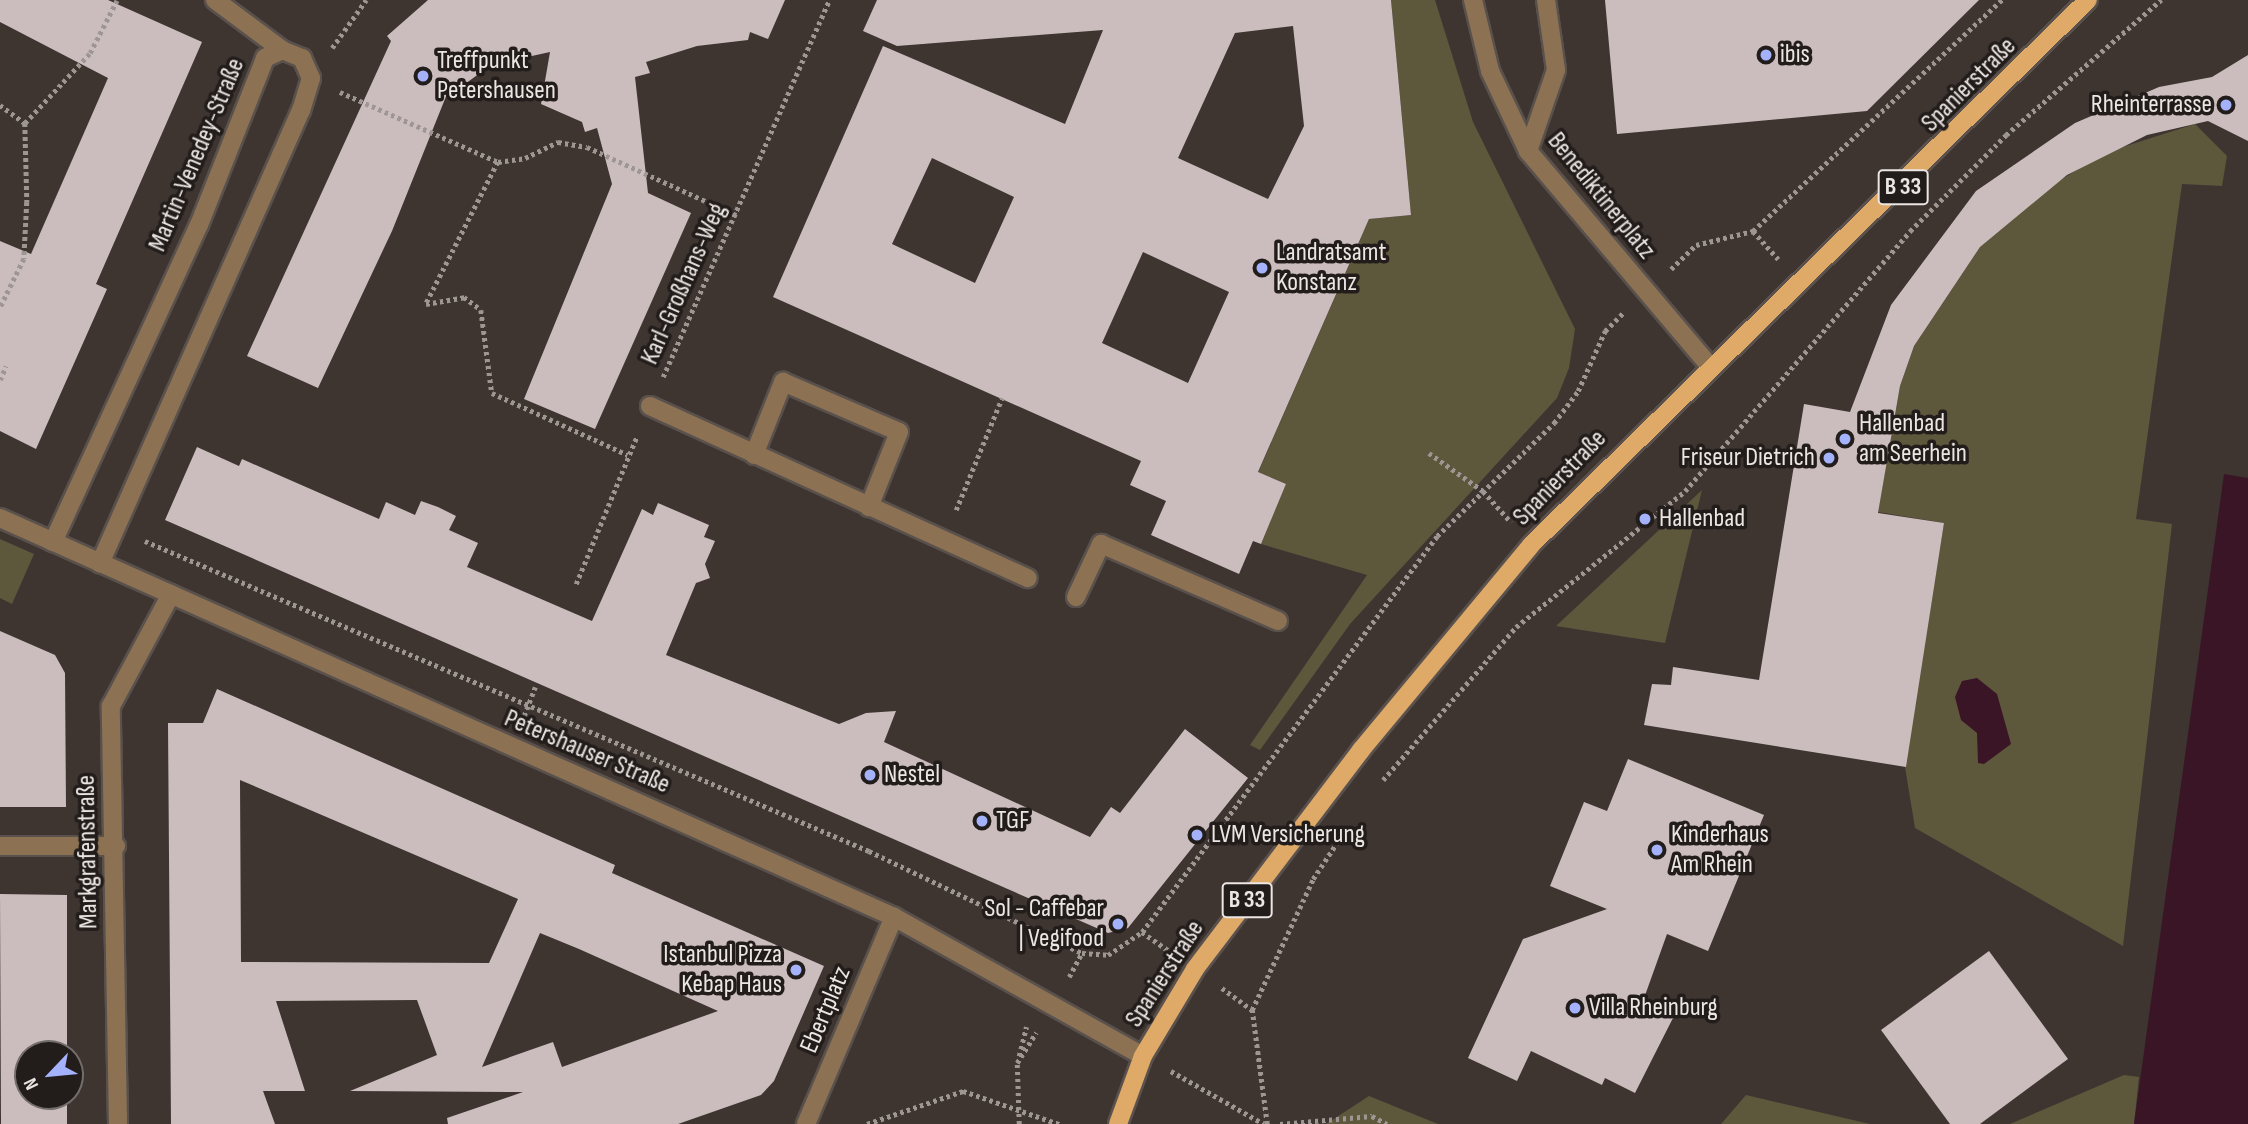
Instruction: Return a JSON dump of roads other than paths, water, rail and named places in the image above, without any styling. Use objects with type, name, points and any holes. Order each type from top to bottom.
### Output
[{"type":"main road","name":"Spanierstraße","points":[[1143,1056],[1195,969],[1280,854],[1531,545],[1710,366],[1803,285],[2088,0]]},
{"type":"main road","name":"B 33","points":[[1118,1124],[1143,1056]]},
{"type":"street","points":[[215,0],[282,50]]},
{"type":"street","name":"Benediktinerplatz","points":[[1473,0],[1490,71],[1528,151],[1710,366]]},
{"type":"street","points":[[1528,151],[1556,70],[1546,0]]},
{"type":"street","name":"Martin-Venedey-Straße","points":[[53,542],[199,225],[265,58],[282,50],[302,58],[311,78],[100,563]]},
{"type":"street","points":[[754,455],[783,382],[899,432],[869,507]]},
{"type":"street","points":[[650,407],[1028,578]]},
{"type":"street","name":"Petershauser Straße","points":[[0,518],[894,917],[1054,1003],[1143,1056]]},
{"type":"street","points":[[1076,597],[1101,544],[1278,621]]},
{"type":"street","name":"Markgrafenstraße","points":[[118,1124],[116,846],[111,706],[171,594]]},
{"type":"street","points":[[0,846],[116,846]]},
{"type":"street","name":"Ebertplatz","points":[[806,1124],[894,917]]},
{"type":"place","name":"ibis","points":[[1766,55]]},
{"type":"place","name":"Treffpunkt Petershausen","points":[[423,76]]},
{"type":"place","name":"Rheinterrasse","points":[[2226,105]]},
{"type":"place","name":"Landratsamt Konstanz","points":[[1262,268]]},
{"type":"place","name":"Hallenbad am Seerhein","points":[[1845,439]]},
{"type":"place","name":"Friseur Dietrich","points":[[1829,458]]},
{"type":"place","name":"Hallenbad","points":[[1645,519]]},
{"type":"place","name":"Nestel","points":[[870,775]]},
{"type":"place","name":"TGF","points":[[982,821]]},
{"type":"place","name":"LVM Versicherung","points":[[1197,835]]},
{"type":"place","name":"Kinderhaus Am Rhein","points":[[1657,850]]},
{"type":"place","name":"Sol - Caffebar | Vegifood","points":[[1118,924]]},
{"type":"place","name":"Istanbul Pizza Kebap Haus","points":[[796,970]]},
{"type":"place","name":"Villa Rheinburg","points":[[1575,1008]]}]
